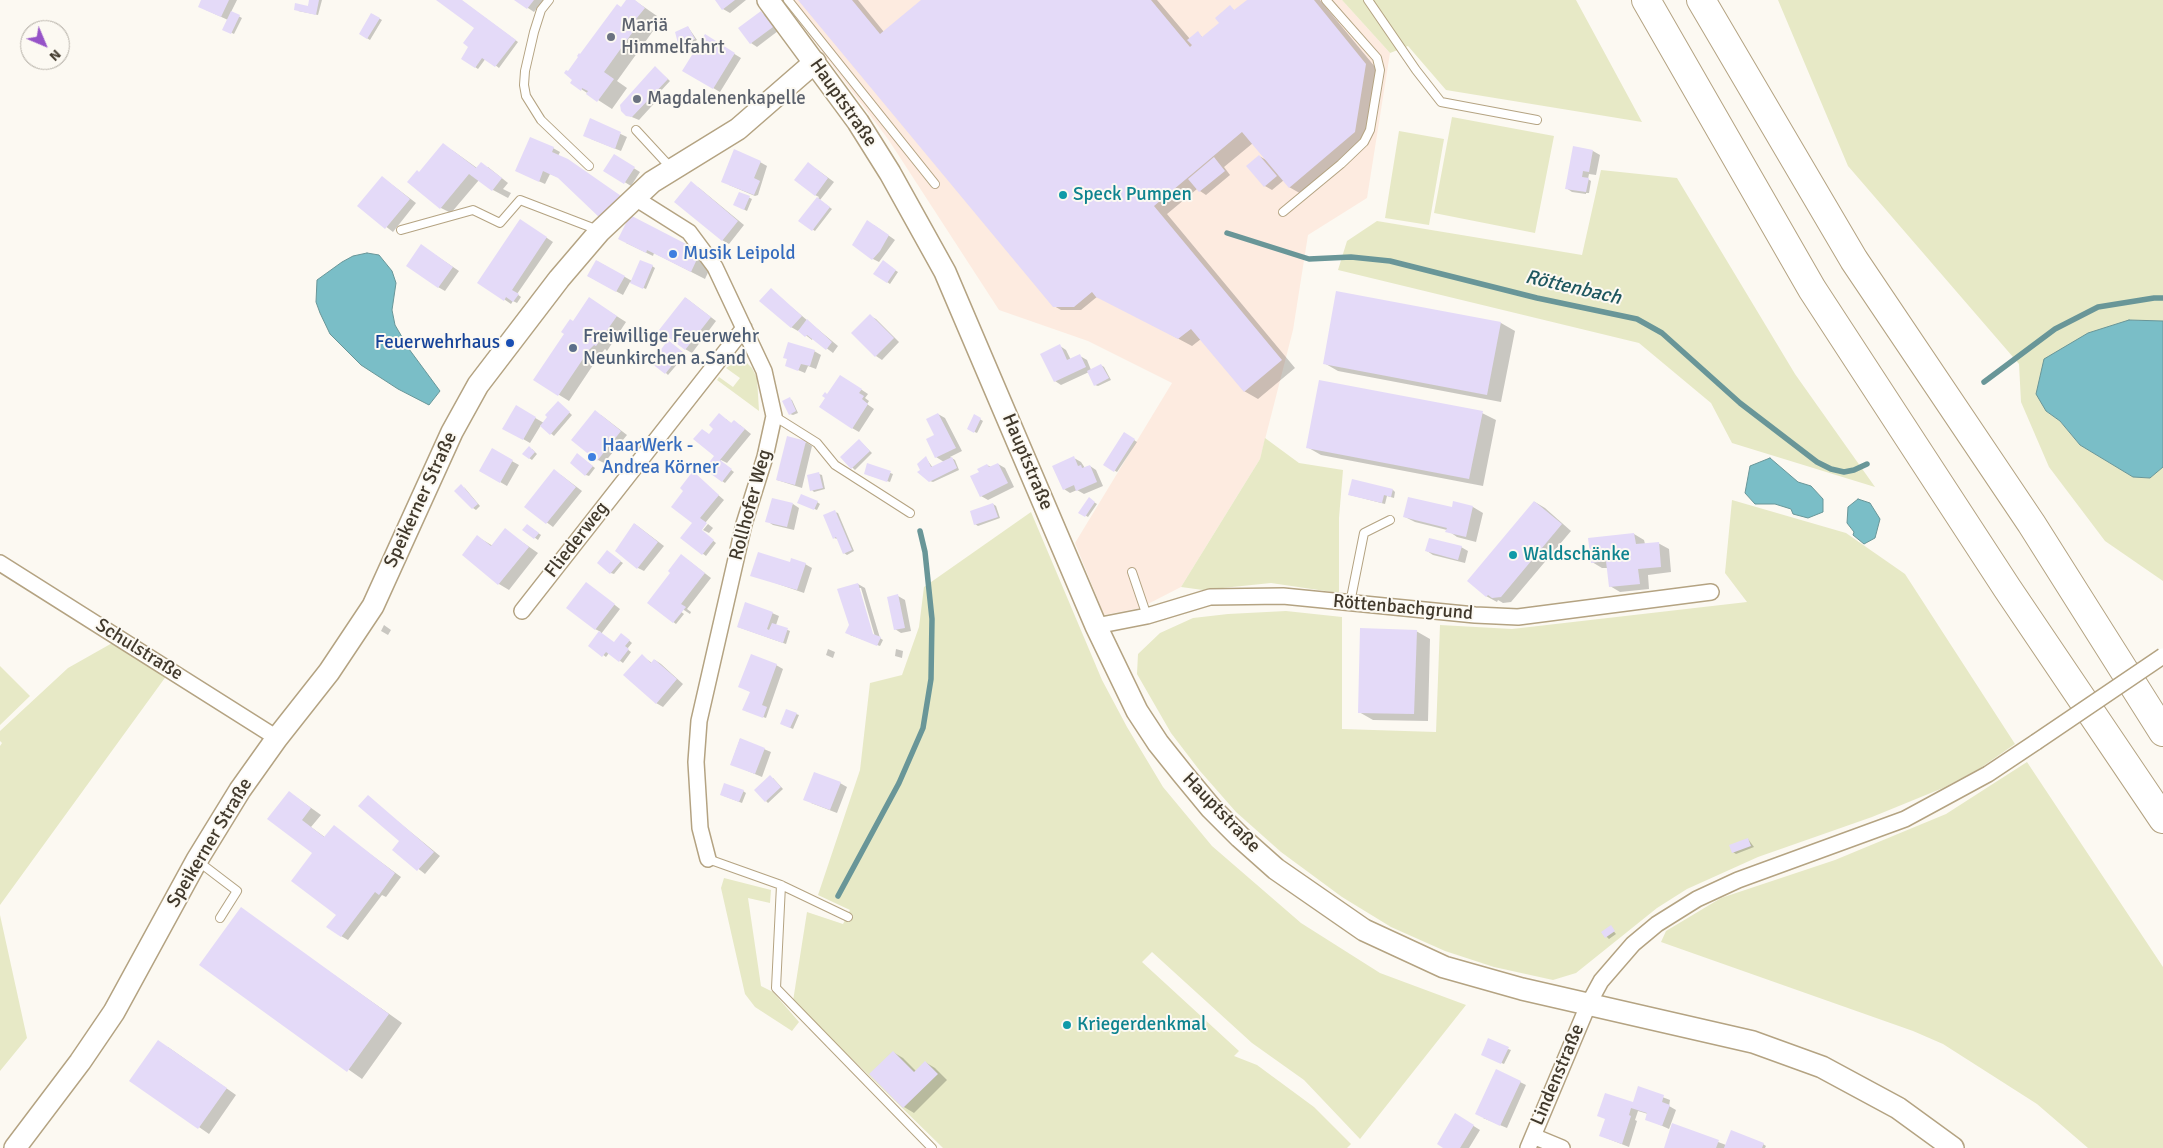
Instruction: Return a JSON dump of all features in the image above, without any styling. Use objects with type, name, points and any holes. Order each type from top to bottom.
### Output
[{"type":"highway","points":[[1646,0],[1812,289],[2007,588],[2163,819]]},
{"type":"highway","points":[[1701,0],[1854,260],[2031,523],[2163,732]]},
{"type":"main road","name":"Hauptstraße","points":[[768,0],[858,122],[890,173],[945,272],[1096,626],[1137,711],[1158,743],[1182,773],[1211,808],[1240,837],[1276,869],[1315,898],[1364,930],[1444,967],[1488,980],[1753,1042],[1822,1067],[1898,1108],[1953,1148]]},
{"type":"main road","name":"Speikerner Straße","points":[[16,1148],[80,1062],[114,1012],[197,860],[240,790],[277,738],[329,672],[373,606],[452,432],[478,385],[559,279],[600,231],[652,182],[738,129],[815,62]]},
{"type":"street","name":"Rollhofer Weg","points":[[635,198],[690,232],[715,267],[764,370],[774,416],[744,524],[699,721],[696,762],[697,790],[700,828],[708,859]]},
{"type":"street","name":"Fliederweg","points":[[522,612],[744,328]]},
{"type":"street","name":"Schulstraße","points":[[0,563],[277,738]]},
{"type":"street","name":"Röttenbachgrund","points":[[1096,626],[1147,616],[1210,597],[1283,596],[1350,604],[1518,617],[1711,592]]},
{"type":"street","name":"Lindenstraße","points":[[1530,1142],[1589,1003],[1601,981],[1633,944],[1657,924],[1697,899],[1738,880],[1905,819],[1988,774],[2163,656]]},
{"type":"street","points":[[1530,1142],[1562,1148]]},
{"type":"lane","points":[[549,0],[541,10],[534,32],[525,71],[524,85],[526,96],[541,120],[589,166]]},
{"type":"lane","points":[[788,0],[935,184]]},
{"type":"lane","points":[[1283,212],[1341,164],[1364,142],[1372,121],[1380,70],[1377,58],[1326,0]]},
{"type":"lane","points":[[1368,0],[1416,70],[1441,102],[1538,120]]},
{"type":"lane","points":[[636,130],[672,170]]},
{"type":"lane","points":[[401,230],[472,210],[500,223],[520,200],[600,231]]},
{"type":"lane","points":[[774,416],[817,443],[835,464],[910,513]]},
{"type":"lane","points":[[1350,604],[1364,533],[1390,520]]},
{"type":"lane","points":[[1132,572],[1147,616]]},
{"type":"lane","points":[[708,859],[782,886],[848,917]]},
{"type":"lane","points":[[197,860],[237,891],[220,918]]},
{"type":"lane","points":[[782,886],[776,988],[932,1148]]},
{"type":"shaded area","points":[[783,0],[1342,0],[1390,53],[1367,198],[1308,235],[1293,330],[1260,459],[1181,587],[1140,608],[1104,615],[1075,543],[1172,383],[1088,341],[999,310],[888,139]]},
{"type":"green space","points":[[1342,0],[1576,0],[1642,122],[1446,90],[1408,46],[1390,53]]},
{"type":"green space","points":[[1778,0],[2163,0],[2163,321],[2129,320],[2046,411],[2060,421],[2080,445],[2133,477],[2150,478],[2163,467],[2163,581],[2105,541],[2049,467],[2021,402],[2019,364],[1848,166]]},
{"type":"green space","points":[[1452,117],[1554,136],[1535,233],[1434,213]]},
{"type":"green space","points":[[1399,131],[1444,139],[1429,225],[1385,218]]},
{"type":"green space","points":[[1601,170],[1677,178],[1795,374],[1875,487],[1732,443],[1711,403],[1639,343],[1338,270],[1347,241],[1377,221],[1582,255]]},
{"type":"green space","points":[[747,363],[752,368],[757,378],[759,411],[717,380],[719,377],[733,387],[740,378],[726,368],[732,364]]},
{"type":"green space","points":[[1265,438],[1299,463],[1343,470],[1339,518],[1339,593],[1271,583],[1203,590],[1181,587],[1260,459]]},
{"type":"green space","points":[[1732,500],[1846,533],[1905,574],[2015,744],[1979,769],[1943,788],[1872,817],[1758,857],[1687,889],[1657,908],[1576,973],[1553,980],[1494,967],[1445,951],[1391,927],[1342,897],[1281,852],[1236,812],[1200,771],[1171,733],[1137,674],[1138,654],[1160,633],[1193,618],[1286,611],[1342,617],[1342,729],[1436,732],[1440,625],[1512,629],[1747,602],[1725,573]]},
{"type":"green space","points":[[1031,512],[1102,680],[1127,727],[1163,787],[1212,846],[1301,923],[1380,973],[1466,1005],[1360,1139],[1304,1080],[1252,1043],[1152,952],[1142,962],[1239,1051],[1234,1056],[1257,1065],[1314,1107],[1351,1144],[1347,1148],[943,1148],[793,1001],[807,912],[843,924],[850,910],[818,895],[860,770],[870,683],[902,675],[919,627],[924,587]]},
{"type":"green space","points":[[114,642],[167,675],[0,905],[0,746],[2,743],[0,741],[0,731],[68,668]]},
{"type":"green space","points":[[0,666],[30,696],[0,725]]},
{"type":"green space","points":[[2027,762],[2163,967],[2163,1148],[2088,1148],[2037,1104],[1943,1044],[1913,1031],[1661,942],[1666,931],[1721,898],[1835,860],[1946,814]]},
{"type":"green space","points":[[724,878],[771,890],[770,903],[748,898],[761,986],[773,992],[799,1022],[792,1031],[755,1007],[745,994],[721,888]]},
{"type":"green space","points":[[0,915],[27,1038],[0,1071]]},
{"type":"water","points":[[367,253],[379,255],[392,271],[396,283],[392,310],[395,325],[409,349],[440,391],[429,405],[398,389],[361,365],[330,334],[320,313],[316,302],[317,280],[353,256]]},
{"type":"water","points":[[2129,320],[2163,321],[2163,467],[2150,478],[2133,477],[2080,445],[2060,421],[2046,411],[2036,394],[2044,359],[2088,333]]},
{"type":"water","points":[[1770,458],[1798,482],[1811,486],[1823,499],[1823,512],[1808,518],[1793,514],[1791,509],[1775,504],[1755,504],[1745,493],[1750,466]]},
{"type":"water","points":[[1858,499],[1870,503],[1880,519],[1875,538],[1864,544],[1853,535],[1854,532],[1847,523],[1848,507]]},
{"type":"building","points":[[201,0],[229,0],[221,17],[198,7]]},
{"type":"building","points":[[309,0],[319,0],[316,15],[294,10],[295,3],[308,6]]},
{"type":"building","points":[[436,0],[462,0],[516,40],[495,67],[482,58],[475,68],[461,59],[468,47],[463,43],[474,28]]},
{"type":"building","points":[[514,0],[534,0],[527,9]]},
{"type":"building","name":"Mariä Himmelfahrt","points":[[626,0],[635,0],[645,8],[636,19],[640,22],[604,72],[614,79],[597,102],[586,94],[588,91],[582,88],[581,91],[570,83],[572,80],[564,73],[566,70],[568,71],[579,53],[617,4],[621,7]]},
{"type":"building","points":[[715,0],[735,0],[722,10]]},
{"type":"building","name":"Speck Pumpen","points":[[798,0],[852,0],[880,34],[921,0],[1151,0],[1190,47],[1192,45],[1187,40],[1198,31],[1202,37],[1219,23],[1215,18],[1230,5],[1234,10],[1247,0],[1314,0],[1366,64],[1355,132],[1289,188],[1242,132],[1154,206],[1282,360],[1244,392],[1191,329],[1178,339],[1096,297],[1092,292],[1074,307],[1053,307]]},
{"type":"building","points":[[231,11],[240,15],[231,34],[222,30]]},
{"type":"building","points":[[761,11],[773,27],[750,44],[738,28]]},
{"type":"building","points":[[371,13],[380,18],[367,39],[359,34]]},
{"type":"building","points":[[688,26],[695,39],[679,47],[675,32]]},
{"type":"building","points":[[705,34],[735,53],[713,89],[682,71]]},
{"type":"building","name":"Magdalenenkapelle","points":[[655,66],[668,79],[632,117],[626,116],[621,111],[620,105]]},
{"type":"building","points":[[590,118],[621,132],[615,149],[583,136]]},
{"type":"building","points":[[530,137],[554,147],[552,152],[568,159],[624,198],[601,219],[558,178],[543,171],[539,182],[515,171]]},
{"type":"building","points":[[443,143],[476,168],[481,162],[502,178],[492,191],[469,174],[440,209],[407,182],[417,170],[419,172]]},
{"type":"building","points":[[1573,146],[1593,150],[1589,172],[1583,171],[1582,177],[1589,178],[1586,192],[1565,189]]},
{"type":"building","points":[[734,149],[761,161],[754,178],[760,181],[754,195],[721,182]]},
{"type":"building","points":[[614,154],[635,167],[624,184],[603,171]]},
{"type":"building","points":[[1259,155],[1277,176],[1264,187],[1246,166]]},
{"type":"building","points":[[1214,157],[1225,171],[1199,192],[1188,179]]},
{"type":"building","points":[[808,162],[828,178],[815,196],[794,180]]},
{"type":"building","points":[[382,176],[410,199],[385,229],[357,206]]},
{"type":"building","points":[[691,181],[738,221],[722,241],[674,202]]},
{"type":"building","points":[[739,192],[750,196],[744,210],[733,205]]},
{"type":"building","points":[[817,197],[830,207],[812,231],[798,221]]},
{"type":"building","points":[[630,215],[688,245],[686,250],[698,257],[691,272],[647,250],[646,253],[618,239]]},
{"type":"building","points":[[520,219],[547,237],[512,290],[519,294],[513,302],[506,297],[504,301],[477,283]]},
{"type":"building","points":[[867,220],[889,235],[880,251],[872,260],[852,245]]},
{"type":"building","points":[[421,244],[453,267],[438,288],[406,266]]},
{"type":"building","points":[[596,260],[625,276],[616,292],[587,276]]},
{"type":"building","points":[[640,260],[653,265],[643,289],[630,283]]},
{"type":"building","points":[[883,260],[896,270],[887,283],[873,274]]},
{"type":"building","points":[[771,288],[802,316],[791,328],[759,301]]},
{"type":"building","points":[[1336,291],[1501,322],[1487,395],[1323,364]]},
{"type":"building","name":"Freiwillige Feuerwehr Neunkirchen a.Sand","points":[[589,297],[617,316],[596,346],[594,345],[589,350],[558,396],[533,380],[564,334],[561,332],[570,319],[573,321]]},
{"type":"building","points":[[685,297],[711,317],[685,350],[659,330]]},
{"type":"building","points":[[870,314],[894,338],[875,357],[851,333]]},
{"type":"building","points":[[807,319],[832,342],[826,350],[807,335],[805,337],[798,331]]},
{"type":"building","points":[[668,340],[683,352],[665,374],[651,363]]},
{"type":"building","points":[[788,342],[815,350],[810,366],[801,364],[798,371],[785,366],[787,359],[783,358]]},
{"type":"building","points":[[1060,344],[1067,360],[1080,354],[1086,367],[1054,382],[1040,354]]},
{"type":"building","points":[[1101,364],[1109,378],[1094,386],[1087,371]]},
{"type":"building","points":[[840,375],[862,389],[859,393],[864,396],[862,399],[868,404],[852,429],[819,407],[825,398],[822,396],[825,392],[827,394]]},
{"type":"building","points":[[1319,380],[1483,411],[1469,479],[1306,448]]},
{"type":"building","points":[[790,397],[796,411],[789,415],[782,401]]},
{"type":"building","points":[[558,401],[570,412],[550,435],[540,426],[547,417],[545,415]]},
{"type":"building","points":[[516,405],[536,417],[523,440],[502,429]]},
{"type":"building","points":[[595,410],[621,431],[597,461],[571,440]]},
{"type":"building","points":[[719,413],[731,423],[734,420],[745,429],[720,460],[732,469],[722,482],[704,469],[714,456],[693,439],[702,429],[709,434],[713,429],[709,425]]},
{"type":"building","points":[[938,413],[956,448],[935,458],[926,439],[934,435],[926,419]]},
{"type":"building","points":[[974,414],[981,418],[974,433],[967,429]]},
{"type":"building","points":[[1124,432],[1135,439],[1114,472],[1103,465]]},
{"type":"building","points":[[787,436],[806,441],[795,485],[776,480]]},
{"type":"building","points":[[859,439],[870,451],[851,469],[840,457]]},
{"type":"building","points":[[529,446],[535,452],[529,459],[522,454]]},
{"type":"building","points":[[492,448],[513,460],[500,483],[479,471]]},
{"type":"building","points":[[577,453],[593,466],[585,476],[570,463]]},
{"type":"building","points":[[926,456],[931,467],[952,457],[957,468],[929,482],[917,472],[920,470],[917,464]]},
{"type":"building","points":[[1074,456],[1078,466],[1081,465],[1082,468],[1090,465],[1097,482],[1076,491],[1074,485],[1063,490],[1052,466]]},
{"type":"building","points":[[867,463],[891,471],[887,482],[864,474]]},
{"type":"building","points":[[998,463],[1008,483],[980,497],[970,476],[979,472],[977,469],[987,464],[989,467]]},
{"type":"building","points":[[554,469],[576,487],[546,524],[524,507]]},
{"type":"building","points":[[693,471],[719,495],[700,518],[707,523],[702,530],[714,540],[702,555],[680,538],[692,523],[671,507],[683,491],[680,488]]},
{"type":"building","points":[[819,472],[823,488],[810,491],[807,475]]},
{"type":"building","points":[[1352,479],[1393,489],[1391,497],[1384,495],[1382,503],[1348,495]]},
{"type":"building","points":[[461,484],[478,504],[472,509],[454,491]]},
{"type":"building","points":[[801,494],[818,501],[814,510],[797,503]]},
{"type":"building","points":[[1089,497],[1095,502],[1085,517],[1078,513]]},
{"type":"building","points":[[1408,497],[1452,507],[1453,501],[1473,506],[1466,537],[1445,532],[1447,528],[1403,517]]},
{"type":"building","points":[[772,498],[793,503],[787,527],[765,522]]},
{"type":"building","name":"Waldschänke","points":[[1534,501],[1562,524],[1501,597],[1492,598],[1488,595],[1486,597],[1467,581]]},
{"type":"building","points":[[993,503],[998,517],[974,525],[970,511]]},
{"type":"building","points":[[835,510],[852,550],[843,554],[836,537],[833,539],[823,515]]},
{"type":"building","points":[[634,523],[658,542],[637,569],[615,551]]},
{"type":"building","points":[[527,524],[539,533],[534,539],[522,530]]},
{"type":"building","points":[[505,528],[529,547],[498,585],[462,555],[477,535],[491,546]]},
{"type":"building","points":[[1634,533],[1636,544],[1659,542],[1661,567],[1638,569],[1640,584],[1609,587],[1606,561],[1591,563],[1588,538]]},
{"type":"building","points":[[1429,538],[1462,546],[1458,560],[1425,551]]},
{"type":"building","points":[[607,550],[621,561],[610,574],[597,563]]},
{"type":"building","points":[[758,552],[790,562],[791,558],[806,563],[797,590],[750,576]]},
{"type":"building","points":[[681,554],[705,573],[681,604],[686,607],[673,623],[647,603],[670,573],[668,571]]},
{"type":"building","points":[[586,582],[615,604],[595,630],[566,608]]},
{"type":"building","points":[[858,583],[873,634],[881,637],[877,646],[845,633],[849,625],[837,589]]},
{"type":"building","points":[[898,594],[905,628],[894,630],[887,597]]},
{"type":"building","points":[[745,602],[773,612],[767,629],[769,630],[772,623],[788,628],[783,643],[737,627]]},
{"type":"building","points":[[1360,628],[1417,630],[1414,714],[1358,713]]},
{"type":"building","points":[[599,631],[614,642],[621,633],[630,640],[625,646],[629,649],[619,662],[606,652],[602,657],[588,646]]},
{"type":"building","points":[[642,654],[651,663],[654,659],[677,679],[656,704],[623,675]]},
{"type":"building","points":[[751,654],[777,664],[762,705],[767,707],[763,718],[742,710],[750,692],[738,687]]},
{"type":"building","points":[[786,709],[797,713],[790,728],[780,724]]},
{"type":"building","points":[[740,738],[765,748],[755,774],[730,765]]},
{"type":"building","points":[[814,772],[841,782],[830,810],[803,800]]},
{"type":"building","points":[[770,775],[781,787],[765,802],[754,790]]},
{"type":"building","points":[[724,783],[744,790],[739,802],[720,795]]},
{"type":"building","points":[[289,791],[311,808],[302,820],[324,837],[334,825],[395,873],[379,895],[375,892],[341,937],[326,927],[336,915],[291,881],[312,853],[267,819]]},
{"type":"building","points":[[368,795],[434,852],[417,871],[392,850],[399,841],[358,806]]},
{"type":"building","points":[[1748,838],[1751,846],[1732,853],[1729,845]]},
{"type":"building","points":[[241,907],[389,1014],[347,1072],[199,965]]},
{"type":"building","points":[[1611,925],[1615,931],[1605,938],[1601,932]]},
{"type":"building","points":[[1488,1038],[1509,1047],[1501,1064],[1481,1055]]},
{"type":"building","points":[[158,1040],[227,1088],[198,1129],[129,1081]]},
{"type":"building","points":[[893,1051],[914,1072],[925,1061],[938,1074],[903,1108],[869,1074]]},
{"type":"building","points":[[1496,1069],[1521,1081],[1500,1126],[1475,1114]]},
{"type":"building","points":[[1638,1086],[1664,1095],[1662,1102],[1670,1105],[1662,1126],[1645,1120],[1647,1113],[1631,1108],[1629,1115],[1631,1116],[1622,1144],[1599,1136],[1605,1119],[1597,1116],[1605,1093],[1633,1102]]},
{"type":"building","points":[[1455,1113],[1474,1125],[1460,1148],[1443,1148],[1437,1144]]},
{"type":"building","points":[[1672,1123],[1719,1140],[1716,1148],[1664,1148]]},
{"type":"building","points":[[1731,1130],[1764,1143],[1762,1148],[1724,1148]]},
{"type":"waterway","name":"Röttenbach","points":[[1227,233],[1309,259],[1351,257],[1390,261],[1537,298],[1637,319],[1662,333],[1740,403],[1817,462],[1831,469],[1844,472],[1867,464]]},
{"type":"waterway","name":"Röttenbach","points":[[1984,382],[2055,329],[2098,307],[2163,298]]},
{"type":"waterway","points":[[838,896],[899,783],[923,728],[931,679],[932,619],[925,552],[920,531]]},
{"type":"place","name":"Mariä Himmelfahrt","points":[[611,37]]},
{"type":"place","name":"Magdalenenkapelle","points":[[637,99]]},
{"type":"place","name":"Speck Pumpen","points":[[1063,195]]},
{"type":"place","name":"Musik Leipold","points":[[673,254]]},
{"type":"place","name":"Feuerwehrhaus","points":[[510,343]]},
{"type":"place","name":"Freiwillige Feuerwehr Neunkirchen a.Sand","points":[[573,348]]},
{"type":"place","name":"HaarWerk - Andrea Körner","points":[[592,457]]},
{"type":"place","name":"Waldschänke","points":[[1513,555]]},
{"type":"place","name":"Kriegerdenkmal","points":[[1067,1025]]}]
